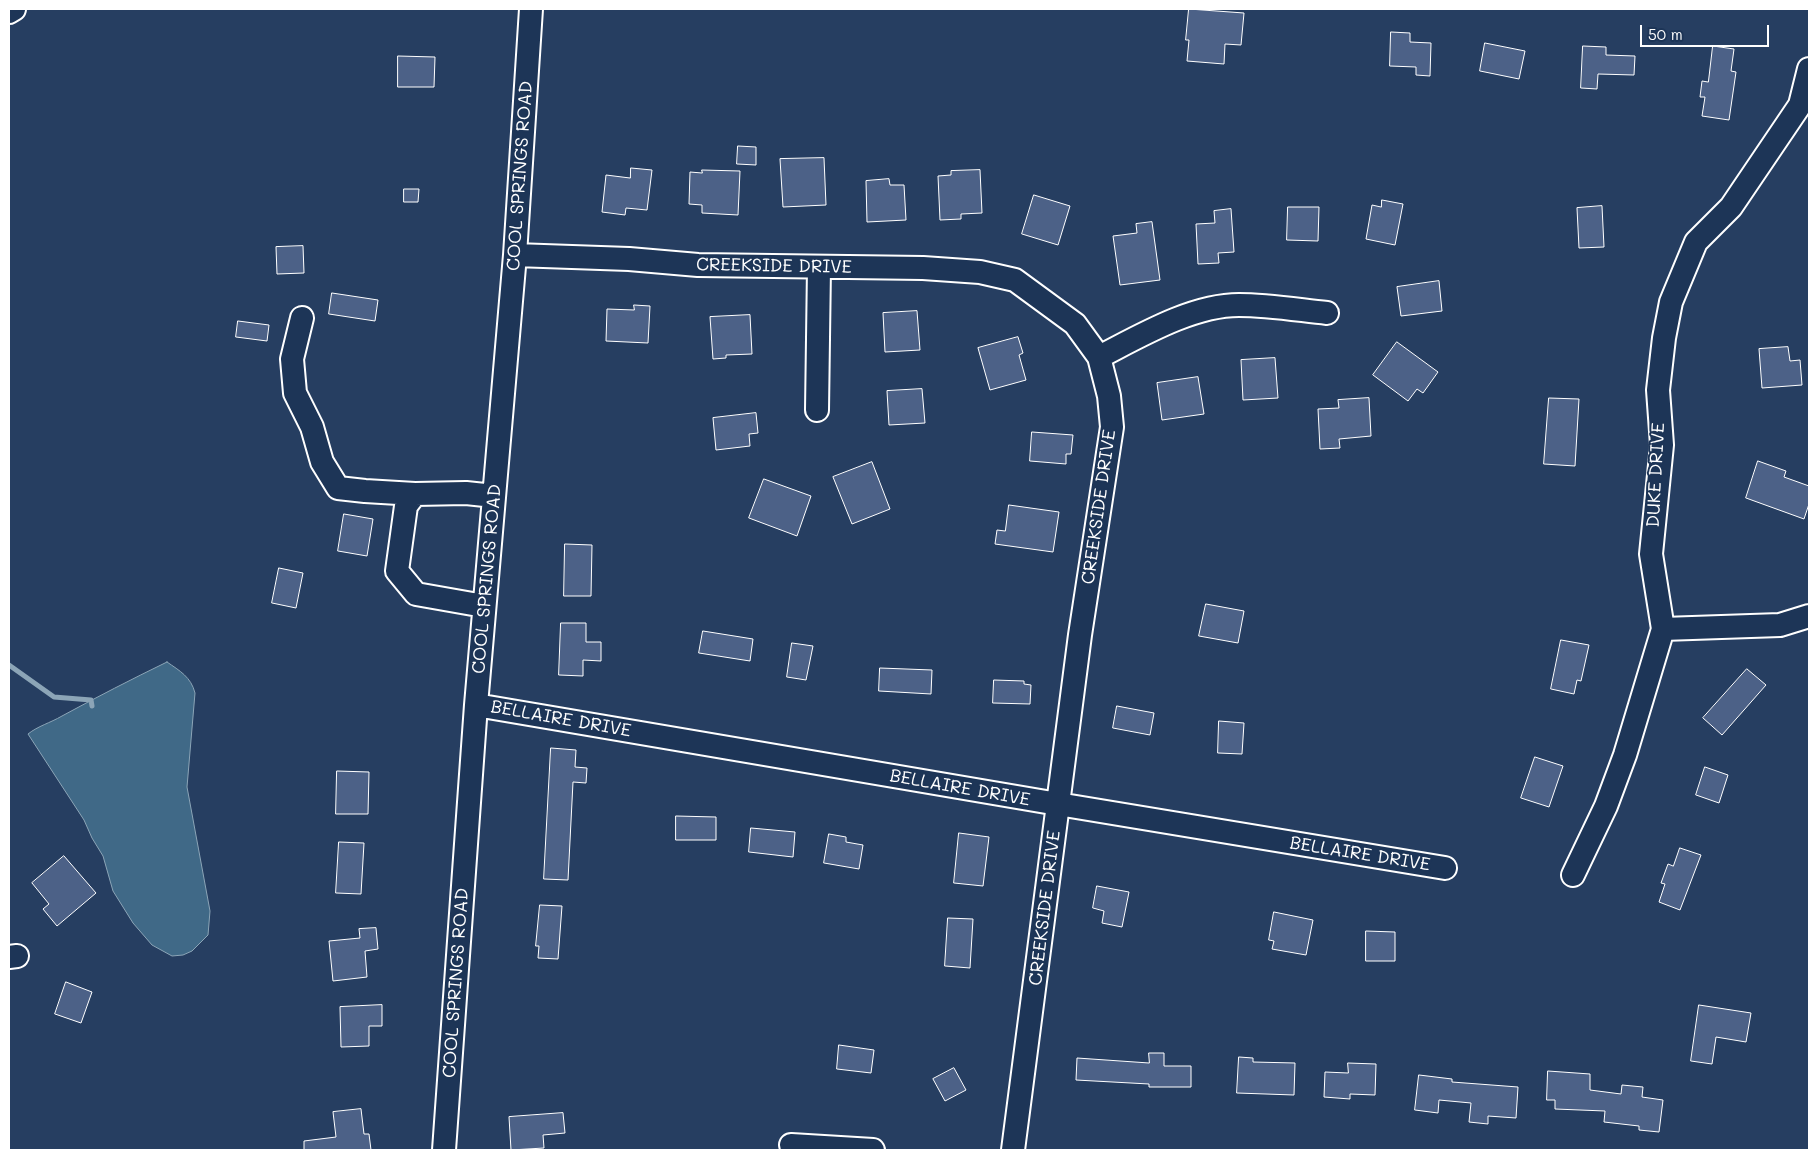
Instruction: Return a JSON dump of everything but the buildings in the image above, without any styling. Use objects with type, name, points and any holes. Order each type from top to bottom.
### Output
[{"type":"street","points":[[9,12],[14,9]]},
{"type":"street","name":"COOL SPRINGS ROAD","points":[[444,1150],[476,705],[515,254],[531,9]]},
{"type":"street","name":"DUKE DRIVE","points":[[1573,875],[1609,797],[1624,755],[1662,629],[1651,554],[1662,445],[1658,390],[1664,338],[1671,302],[1696,242],[1731,206],[1800,105],[1809,69]]},
{"type":"street","name":"CREEKSIDE DRIVE","points":[[515,254],[698,265],[923,268],[980,272],[1015,280],[1075,324],[1099,357],[1109,396],[1112,426],[1080,636],[1013,1150]]},
{"type":"street","points":[[817,410],[819,267]]},
{"type":"street","points":[[1099,357],[1173,320],[1202,311],[1237,305],[1327,313]]},
{"type":"street","points":[[302,318],[292,359],[295,393],[312,428],[322,462],[338,488],[415,494],[466,493],[494,496]]},
{"type":"street","points":[[415,494],[406,506],[397,570],[416,594],[484,606]]},
{"type":"street","points":[[1662,629],[1780,625],[1809,616]]},
{"type":"street","name":"BELLAIRE DRIVE","points":[[476,705],[1445,868]]},
{"type":"street","points":[[791,1145],[873,1150]]},
{"type":"water","points":[[167,662],[188,679],[195,693],[187,787],[210,911],[208,935],[192,951],[183,955],[172,956],[152,945],[133,923],[113,891],[103,856],[84,820],[28,734]]},
{"type":"waterway","points":[[9,665],[54,697],[91,700],[92,706]]}]
